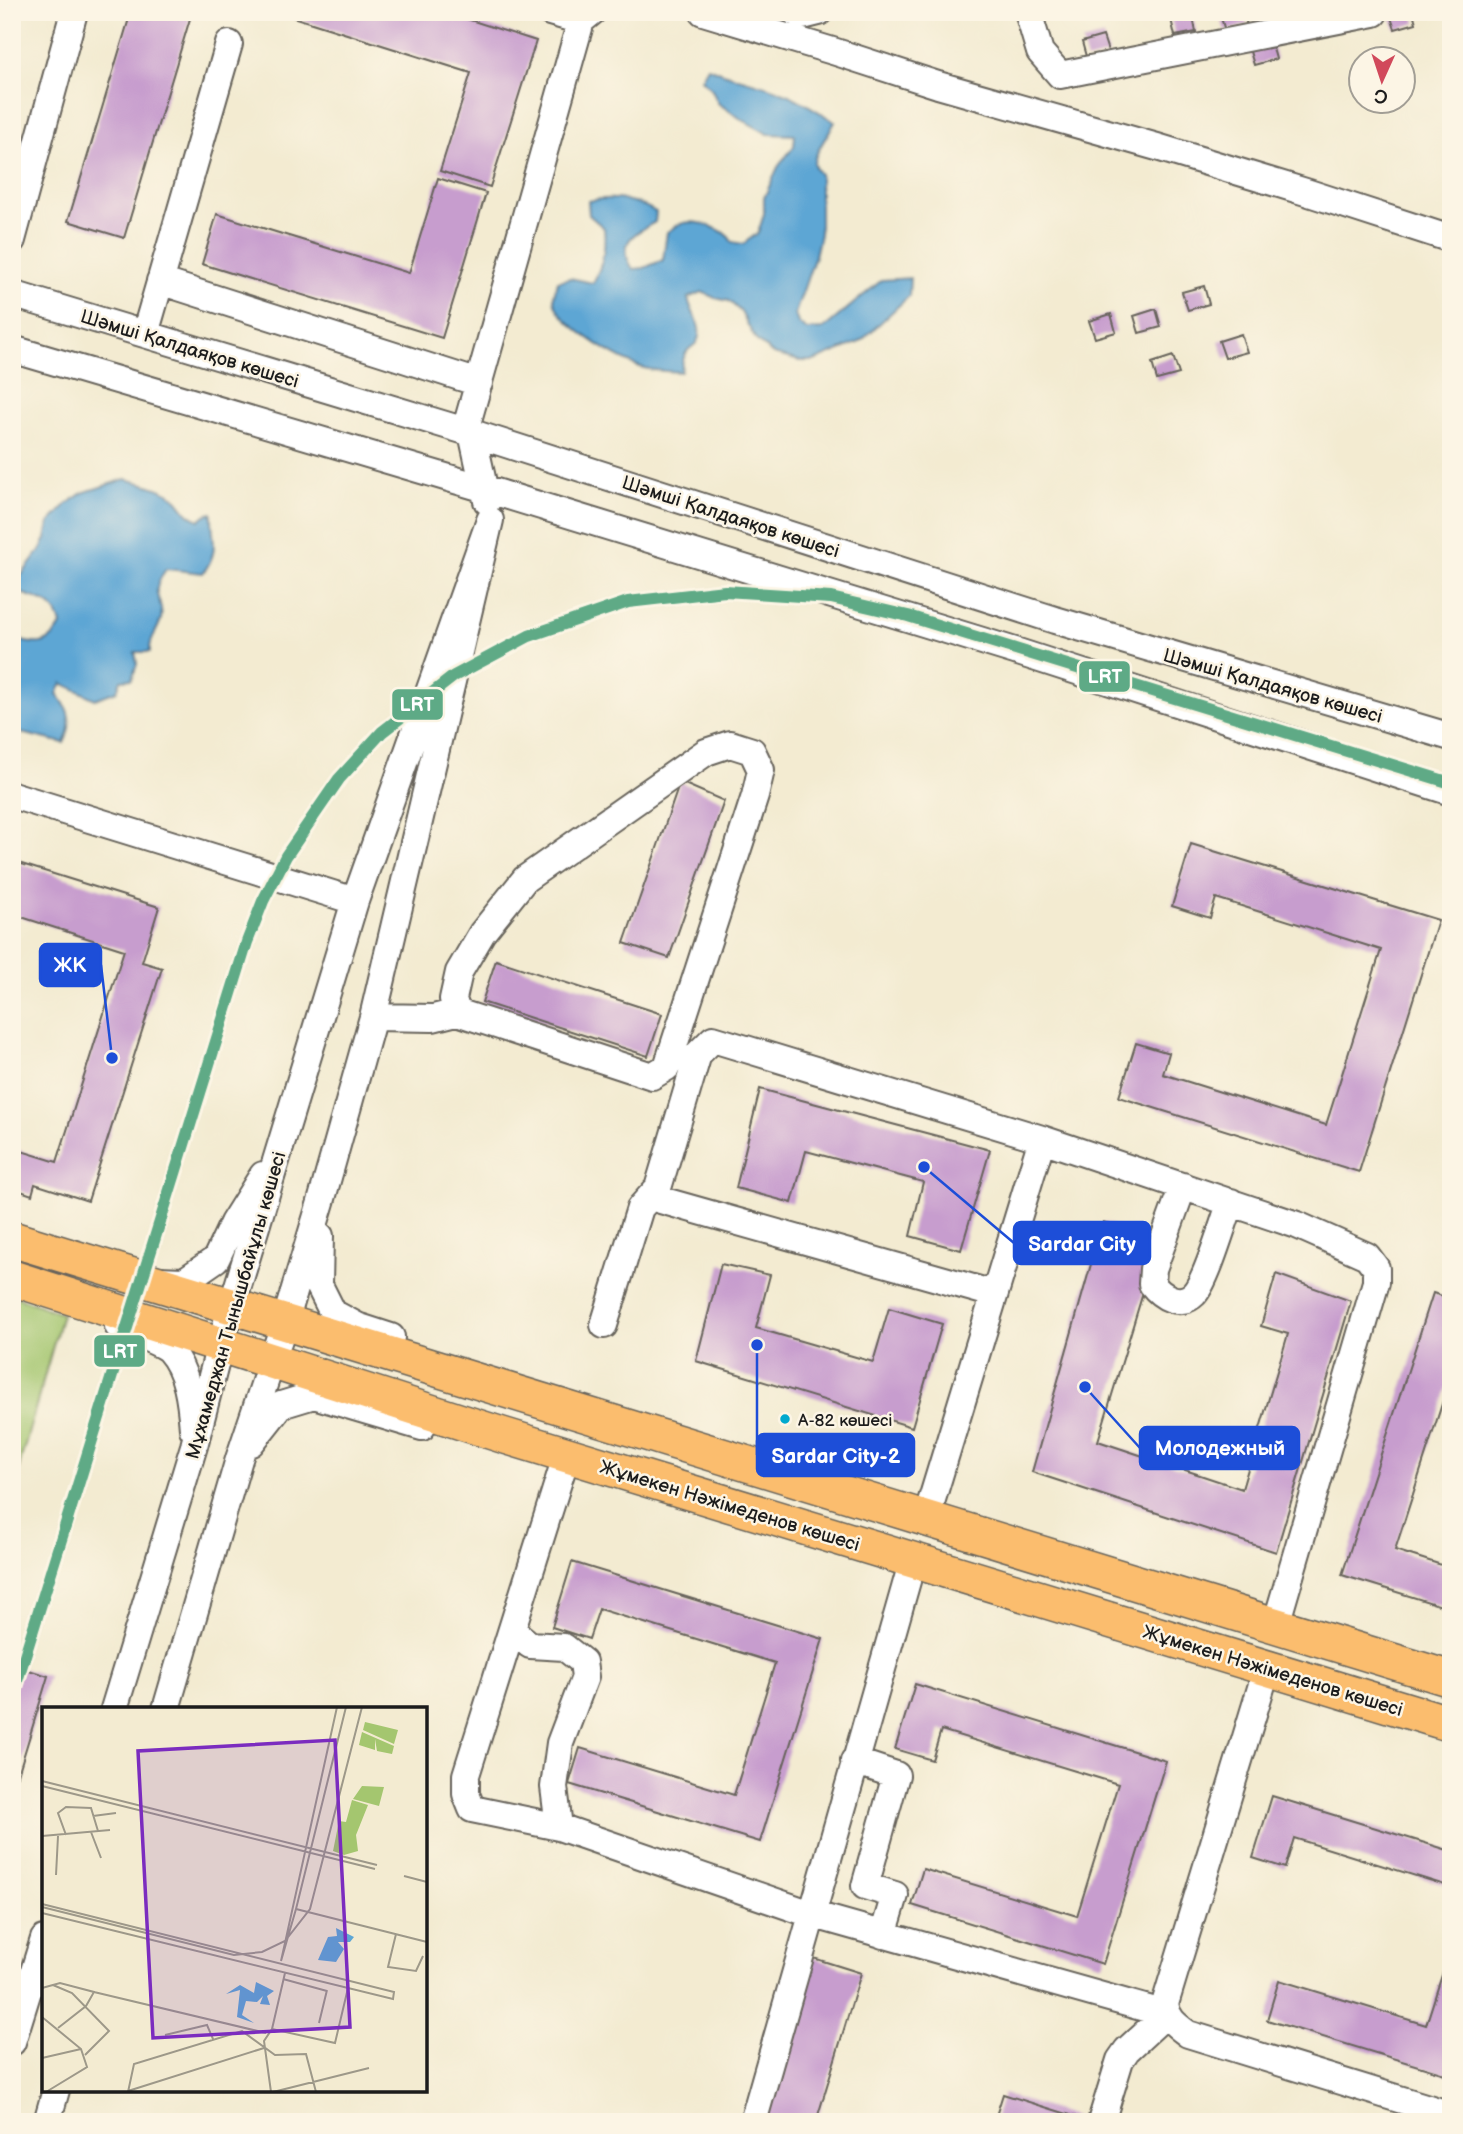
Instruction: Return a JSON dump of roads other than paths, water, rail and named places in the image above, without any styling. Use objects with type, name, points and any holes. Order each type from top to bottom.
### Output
[{"type":"main road","points":[[12,1239],[1451,1679]]},
{"type":"main road","name":"Жұмекен Нәжімеденов көшесі","points":[[12,1278],[502,1435],[1451,1724]]},
{"type":"main road","points":[[913,1560],[926,1519]]},
{"type":"street","points":[[12,240],[74,12]]},
{"type":"street","points":[[167,1707],[239,1459],[285,1322],[321,1202],[373,1017],[490,520],[486,489],[468,432],[479,383],[586,16],[550,12]]},
{"type":"street","points":[[703,12],[938,85],[1309,193],[1451,239]]},
{"type":"street","points":[[795,12],[803,16],[819,12]]},
{"type":"street","points":[[1028,12],[1040,52],[1060,75],[1374,13]]},
{"type":"street","points":[[145,334],[229,44]]},
{"type":"street","points":[[160,281],[479,383]]},
{"type":"street","name":"Шәмші Қалдаяқов көшесі","points":[[12,294],[468,432],[1055,620],[1451,737]]},
{"type":"street","points":[[12,349],[486,489],[1002,647],[1451,792]]},
{"type":"street","name":"Мұхамеджан Тынышбайұлы көшесі","points":[[115,1707],[194,1446],[220,1345],[355,901],[490,520]]},
{"type":"street","points":[[373,1017],[433,1018],[457,1012],[652,1076],[667,1067],[761,770],[752,751],[730,744],[706,752],[525,879],[482,933],[459,972],[453,999],[457,1012]]},
{"type":"street","points":[[12,795],[355,901]]},
{"type":"street","points":[[681,1027],[1042,1139],[1231,1202],[1367,1256],[1376,1268],[1376,1282],[1276,1624]]},
{"type":"street","points":[[604,1325],[640,1208],[658,1188],[698,1054],[713,1039]]},
{"type":"street","points":[[926,1519],[1042,1139]]},
{"type":"street","points":[[147,1280],[184,1281],[216,1259],[233,1223],[282,1143]]},
{"type":"street","points":[[1183,1186],[1153,1269],[1152,1284],[1159,1293],[1169,1299],[1183,1300],[1193,1296],[1201,1283],[1231,1202]]},
{"type":"street","points":[[650,1197],[994,1294]]},
{"type":"street","points":[[321,1202],[319,1285],[333,1313],[357,1326],[446,1354],[513,1392]]},
{"type":"street","points":[[82,1302],[103,1320],[168,1349],[184,1375],[191,1405],[194,1446]]},
{"type":"street","points":[[239,1459],[281,1405],[314,1395],[428,1428],[502,1435]]},
{"type":"street","points":[[567,1454],[466,1775],[466,1794],[472,1809],[559,1827],[811,1914],[1166,2014]]},
{"type":"street","points":[[753,2122],[913,1560]]},
{"type":"street","points":[[512,1630],[530,1645],[564,1647],[583,1662],[585,1676],[560,1743],[554,1787],[559,1827]]},
{"type":"street","points":[[1267,1668],[1165,2004],[1166,2014],[1188,2034],[1451,2115]]},
{"type":"street","points":[[854,1761],[896,1775],[865,1886],[895,1895],[883,1935]]},
{"type":"street","points":[[12,2042],[42,1944]]},
{"type":"street","points":[[1101,2122],[1120,2060],[1127,2050],[1166,2014]]},
{"type":"street","points":[[47,2122],[55,2092]]},
{"type":"water","points":[[708,67],[788,95],[835,122],[814,160],[820,174],[820,234],[795,314],[798,323],[807,330],[823,329],[882,280],[910,278],[909,296],[860,342],[814,361],[800,361],[773,354],[756,340],[741,312],[729,301],[702,292],[688,298],[699,336],[685,355],[681,372],[657,370],[633,364],[599,345],[573,326],[556,306],[554,297],[558,281],[570,278],[593,283],[601,263],[604,228],[589,215],[588,201],[623,200],[656,212],[655,222],[629,240],[626,252],[633,269],[644,268],[663,260],[667,232],[682,224],[690,222],[711,226],[724,233],[732,242],[743,244],[758,233],[764,214],[764,198],[778,167],[794,146],[795,135],[768,134],[718,103],[712,90],[701,79]]},
{"type":"water","points":[[125,479],[170,494],[199,520],[212,513],[214,544],[209,565],[203,573],[166,569],[157,586],[161,619],[150,652],[135,652],[137,664],[132,679],[121,680],[117,691],[95,699],[62,683],[57,694],[69,718],[69,730],[64,743],[12,731],[12,638],[34,643],[46,642],[61,625],[50,605],[15,591],[14,585],[39,552],[46,539],[49,523],[67,504],[82,493]]},
{"type":"place","name":"ЖК","points":[[112,1058]]},
{"type":"place","name":"Sardar City","points":[[924,1167]]},
{"type":"place","name":"Sardar City-2","points":[[757,1345]]},
{"type":"place","name":"Молодежный","points":[[1085,1387]]},
{"type":"place","name":"A-82 көшесі","points":[[785,1419]]}]
